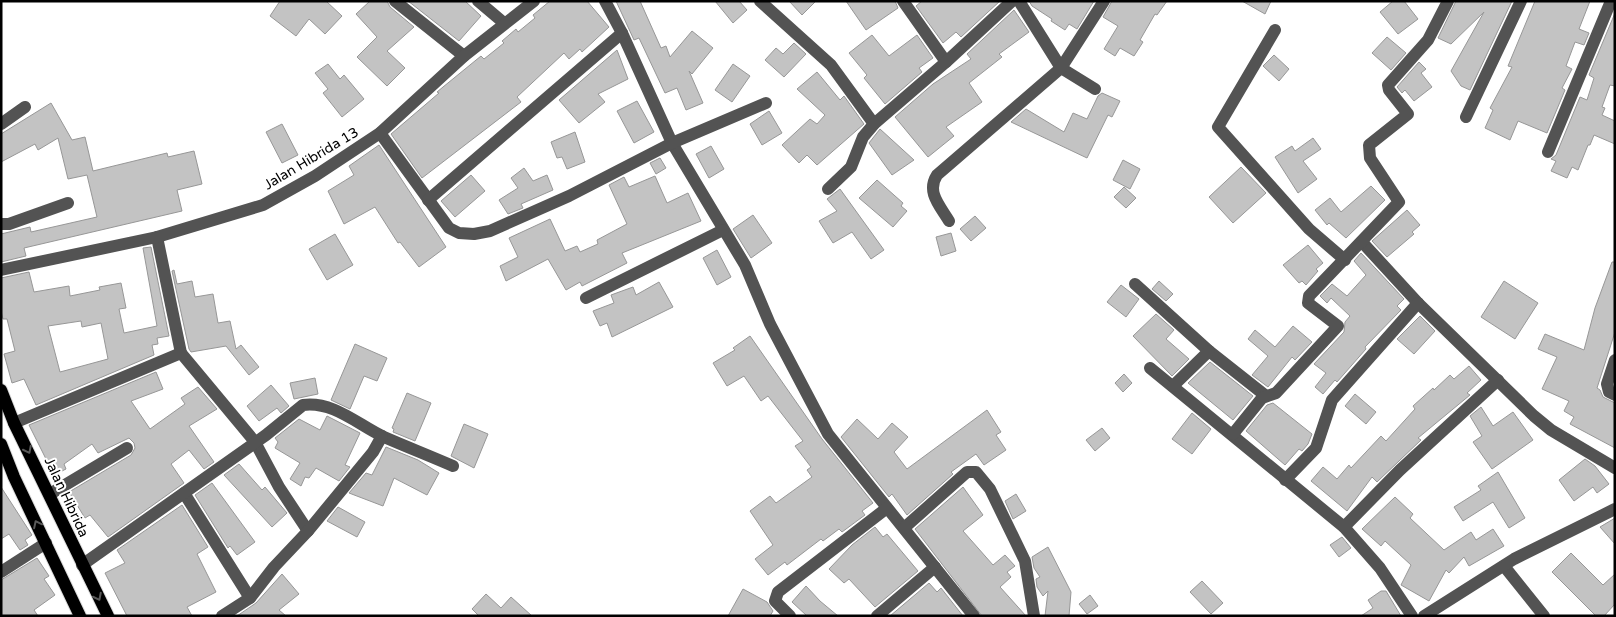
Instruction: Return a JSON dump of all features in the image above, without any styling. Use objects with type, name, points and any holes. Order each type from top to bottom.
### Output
[{"type":"main road","name":"Jalan Hibrida","points":[[1,390],[14,423],[108,616]]},
{"type":"main road","points":[[1,444],[14,477],[80,616]]},
{"type":"street","points":[[395,1],[464,56]]},
{"type":"street","points":[[478,1],[504,23]]},
{"type":"street","name":"Jalan Hibrida 13","points":[[1,270],[157,237],[263,204],[316,176],[380,133],[464,56],[534,1]]},
{"type":"street","points":[[605,1],[622,33],[672,143],[744,265],[770,324],[828,434],[974,616]]},
{"type":"street","points":[[760,1],[831,65],[874,124]]},
{"type":"street","points":[[902,1],[946,62]]},
{"type":"street","points":[[828,189],[850,167],[864,137],[874,124],[946,62],[1012,1]]},
{"type":"street","points":[[1019,1],[1061,68],[1095,89]]},
{"type":"street","points":[[949,221],[932,192],[931,183],[937,175],[1061,68],[1104,1]]},
{"type":"street","points":[[1233,434],[1262,398],[1276,393],[1338,326],[1308,303],[1308,296],[1345,260],[1399,202],[1368,152],[1369,145],[1408,114],[1406,108],[1389,90],[1388,85],[1428,40],[1448,1]]},
{"type":"street","points":[[1466,117],[1521,1]]},
{"type":"street","points":[[1548,152],[1610,1]]},
{"type":"street","points":[[1275,30],[1218,127],[1309,229],[1345,260]]},
{"type":"street","points":[[428,200],[622,33]]},
{"type":"street","points":[[380,133],[448,228],[459,233],[474,234],[490,231],[569,196],[672,143],[766,103]]},
{"type":"street","points":[[1,124],[26,107]]},
{"type":"street","points":[[1,224],[9,224],[68,203]]},
{"type":"street","points":[[586,298],[724,230]]},
{"type":"street","points":[[157,237],[181,353],[255,442],[279,487],[308,531]]},
{"type":"street","points":[[1362,242],[1418,303],[1551,430],[1615,468]]},
{"type":"street","points":[[1135,284],[1209,351],[1266,396]]},
{"type":"street","points":[[1286,480],[1316,448],[1332,400],[1418,303]]},
{"type":"street","points":[[1173,386],[1209,351]]},
{"type":"street","points":[[14,423],[181,353]]},
{"type":"street","points":[[1615,360],[1607,384],[1609,392],[1615,395]]},
{"type":"street","points":[[1150,368],[1233,434],[1344,527],[1380,568],[1412,616]]},
{"type":"street","points":[[1344,527],[1400,470],[1498,380]]},
{"type":"street","points":[[82,565],[255,442],[302,405],[324,406],[359,421],[382,436],[453,466]]},
{"type":"street","points":[[222,616],[250,598],[274,567],[308,531],[373,452],[382,436]]},
{"type":"street","points":[[50,494],[127,448]]},
{"type":"street","points":[[904,528],[967,472],[976,472],[990,489],[1025,561],[1034,616]]},
{"type":"street","points":[[184,493],[250,598]]},
{"type":"street","points":[[790,616],[775,601],[778,592],[888,508]]},
{"type":"street","points":[[1424,616],[1504,566],[1615,509]]},
{"type":"street","points":[[1,572],[46,543]]},
{"type":"street","points":[[877,616],[935,566]]},
{"type":"street","points":[[1504,566],[1544,616]]},
{"type":"building","points":[[280,1],[326,1],[342,16],[325,34],[309,19],[296,36],[270,16]]},
{"type":"building","points":[[370,1],[387,1],[390,7],[414,27],[387,51],[405,68],[387,86],[357,57],[377,37],[356,14]]},
{"type":"building","points":[[408,1],[465,1],[481,16],[459,41]]},
{"type":"building","points":[[550,1],[587,1],[609,27],[582,52],[580,49],[569,59],[564,53],[517,97],[521,102],[422,178],[391,134],[439,93],[437,92],[481,56],[484,59],[504,43],[502,41],[516,29],[518,32],[535,18],[533,15]]},
{"type":"building","points":[[616,1],[640,1],[661,48],[666,46],[670,57],[692,31],[713,48],[692,74],[689,71],[703,103],[686,110],[677,88],[665,93],[639,38],[634,40]]},
{"type":"building","points":[[715,1],[739,1],[747,10],[733,23]]},
{"type":"building","points":[[789,1],[816,1],[802,15]]},
{"type":"building","points":[[846,1],[895,1],[898,8],[866,30]]},
{"type":"building","points":[[922,1],[1000,1],[961,37],[956,32],[943,43],[916,6]]},
{"type":"building","points":[[1029,1],[1094,1],[1077,29],[1069,24],[1065,30],[1032,6]]},
{"type":"building","points":[[1112,1],[1167,1],[1157,15],[1155,14],[1140,40],[1143,42],[1134,56],[1120,48],[1115,56],[1104,49],[1118,26],[1103,17]]},
{"type":"building","points":[[1242,1],[1271,1],[1265,14]]},
{"type":"building","points":[[1393,1],[1404,1],[1418,19],[1398,34],[1380,12]]},
{"type":"building","points":[[1456,1],[1512,1],[1470,90],[1461,86],[1451,71],[1484,12],[1451,44],[1438,38]]},
{"type":"building","points":[[1535,1],[1590,1],[1579,29],[1589,33],[1584,45],[1575,42],[1566,66],[1572,69],[1562,88],[1565,90],[1547,133],[1518,121],[1510,140],[1485,128],[1493,110],[1490,108],[1512,67],[1508,66]]},
{"type":"building","points":[[1014,10],[1029,32],[999,54],[1002,57],[969,83],[982,102],[946,127],[954,136],[928,157],[895,117],[933,84],[971,59],[967,54]]},
{"type":"building","points":[[1615,13],[1615,86],[1610,85],[1602,107],[1605,108],[1602,115],[1615,121],[1615,144],[1594,135],[1578,170],[1572,167],[1567,178],[1551,171],[1556,161],[1551,159],[1556,155],[1580,97],[1587,100],[1594,78],[1589,75]]},
{"type":"building","points":[[872,35],[889,56],[917,35],[933,58],[919,68],[922,72],[885,104],[864,78],[867,75],[849,53]]},
{"type":"building","points":[[1387,37],[1406,53],[1391,70],[1372,53]]},
{"type":"building","points":[[794,43],[806,54],[784,77],[765,60],[776,48],[783,54]]},
{"type":"building","points":[[617,50],[628,79],[598,94],[605,102],[579,123],[559,100]]},
{"type":"building","points":[[1274,55],[1289,69],[1279,81],[1263,66]]},
{"type":"building","points":[[1419,62],[1426,69],[1421,73],[1432,87],[1414,101],[1405,90],[1402,93],[1397,87]]},
{"type":"building","points":[[328,64],[340,79],[344,75],[364,99],[342,117],[323,93],[328,89],[315,73]]},
{"type":"building","points":[[733,64],[750,76],[732,102],[715,90]]},
{"type":"building","points":[[817,72],[840,100],[844,96],[864,124],[817,165],[807,155],[799,163],[782,145],[810,119],[817,124],[825,115],[797,89]]},
{"type":"building","points":[[1102,93],[1120,101],[1112,117],[1108,115],[1087,158],[1011,122],[1026,109],[1064,132],[1073,113],[1087,119],[1098,96]]},
{"type":"building","points":[[637,101],[654,132],[634,143],[617,111]]},
{"type":"building","points":[[51,103],[72,140],[85,137],[93,171],[167,153],[168,157],[194,151],[202,184],[177,190],[182,211],[24,248],[26,256],[1,262],[1,234],[30,227],[31,232],[97,217],[87,175],[68,179],[58,138],[38,150],[35,144],[1,162],[1,134]]},
{"type":"building","points":[[769,111],[782,133],[762,145],[750,124]]},
{"type":"building","points":[[282,124],[298,155],[282,163],[266,132]]},
{"type":"building","points":[[880,129],[914,160],[892,175],[869,143]]},
{"type":"building","points":[[575,132],[585,162],[567,169],[562,157],[557,158],[551,142]]},
{"type":"building","points":[[1313,138],[1321,149],[1303,161],[1317,179],[1298,193],[1275,157],[1292,146],[1295,151]]},
{"type":"building","points":[[379,145],[446,247],[419,267],[400,242],[398,243],[375,207],[344,224],[328,191],[354,175],[349,166]]},
{"type":"building","points":[[711,146],[724,169],[709,178],[696,154]]},
{"type":"building","points":[[660,158],[666,168],[656,174],[650,163]]},
{"type":"building","points":[[1123,160],[1140,169],[1130,189],[1113,180]]},
{"type":"building","points":[[1241,167],[1266,193],[1233,223],[1209,197]]},
{"type":"building","points":[[524,168],[533,181],[547,175],[553,190],[521,204],[523,208],[508,214],[499,200],[518,188],[511,178]]},
{"type":"building","points":[[471,175],[485,191],[455,217],[441,201]]},
{"type":"building","points":[[655,176],[667,203],[688,193],[701,221],[622,253],[627,263],[582,286],[580,282],[566,290],[548,259],[506,281],[500,266],[518,257],[509,238],[550,219],[565,251],[577,246],[580,252],[598,244],[597,240],[627,224],[609,185],[624,177],[629,187]]},
{"type":"building","points":[[877,180],[903,203],[901,206],[907,211],[893,227],[859,198]]},
{"type":"building","points":[[1371,186],[1385,200],[1346,238],[1329,223],[1327,225],[1315,210],[1330,198],[1341,212]]},
{"type":"building","points":[[1124,187],[1136,198],[1126,208],[1114,197]]},
{"type":"building","points":[[840,189],[884,250],[871,259],[852,232],[833,243],[819,221],[837,211],[827,199]]},
{"type":"building","points":[[1407,210],[1420,225],[1412,232],[1414,234],[1387,257],[1372,241]]},
{"type":"building","points":[[753,215],[772,243],[751,258],[733,229]]},
{"type":"building","points":[[975,216],[986,228],[971,241],[960,229]]},
{"type":"building","points":[[951,233],[956,251],[941,256],[936,237]]},
{"type":"building","points":[[335,234],[353,265],[327,280],[309,249]]},
{"type":"building","points":[[1308,245],[1323,263],[1316,269],[1318,271],[1306,285],[1302,281],[1299,283],[1283,265]]},
{"type":"building","points":[[151,247],[169,336],[157,338],[158,344],[152,345],[154,355],[36,405],[24,379],[12,383],[4,354],[15,351],[7,319],[3,319],[1,311],[1,278],[29,272],[34,292],[69,286],[70,296],[100,290],[99,287],[121,283],[126,308],[119,309],[124,333],[157,326],[143,248]],"holes":[[[81,321],[82,327],[101,323],[108,359],[60,372],[48,326]]]},
{"type":"building","points":[[717,250],[731,277],[717,285],[703,258]]},
{"type":"building","points":[[1361,253],[1404,299],[1397,306],[1401,310],[1365,347],[1366,349],[1337,382],[1335,380],[1323,394],[1315,387],[1326,373],[1314,364],[1344,332],[1345,322],[1350,316],[1331,298],[1327,303],[1320,296],[1332,284],[1347,296],[1366,275],[1354,261]]},
{"type":"building","points":[[1612,262],[1615,262],[1615,332],[1597,388],[1603,397],[1615,403],[1615,448],[1570,424],[1574,417],[1564,411],[1569,401],[1542,389],[1557,357],[1538,349],[1545,334],[1584,350],[1595,308]]},
{"type":"building","points":[[174,270],[177,284],[192,281],[195,297],[213,294],[218,323],[230,321],[236,349],[241,345],[259,367],[249,375],[226,346],[191,352],[172,271]]},
{"type":"building","points":[[1159,281],[1173,294],[1166,301],[1152,289]]},
{"type":"building","points":[[1504,281],[1538,303],[1515,339],[1481,317]]},
{"type":"building","points":[[659,282],[673,307],[612,337],[607,323],[600,326],[593,311],[614,303],[611,295],[633,287],[636,295]]},
{"type":"building","points":[[1121,285],[1139,299],[1126,317],[1107,302]]},
{"type":"building","points":[[1156,314],[1174,330],[1166,339],[1189,359],[1172,376],[1133,336]]},
{"type":"building","points":[[1420,316],[1435,331],[1414,354],[1397,339]]},
{"type":"building","points":[[1293,326],[1312,342],[1295,360],[1292,357],[1268,387],[1252,375],[1268,356],[1248,339],[1255,330],[1275,347]]},
{"type":"building","points":[[750,336],[822,439],[873,503],[862,511],[865,515],[842,532],[839,529],[823,541],[821,539],[787,565],[785,562],[768,575],[755,559],[773,545],[750,511],[770,496],[776,503],[812,477],[807,470],[811,467],[795,446],[803,441],[768,396],[761,401],[744,376],[727,386],[713,363],[735,350],[733,348]]},
{"type":"building","points":[[355,344],[387,358],[377,381],[364,376],[350,409],[331,400]]},
{"type":"building","points":[[1210,362],[1253,396],[1233,420],[1188,383]]},
{"type":"building","points":[[1469,366],[1481,380],[1467,393],[1470,395],[1418,438],[1421,440],[1377,482],[1372,477],[1347,511],[1311,481],[1323,467],[1337,479],[1349,465],[1351,468],[1381,436],[1386,441],[1415,409],[1413,406],[1433,388],[1434,390],[1450,375],[1454,379]]},
{"type":"building","points":[[156,372],[163,389],[131,401],[150,429],[185,404],[181,398],[198,387],[217,409],[189,426],[214,462],[204,469],[189,450],[171,464],[184,483],[108,537],[90,515],[85,518],[69,492],[131,455],[135,448],[134,443],[129,438],[98,453],[92,444],[64,464],[66,469],[54,475],[29,425]]},
{"type":"building","points":[[1124,374],[1132,383],[1123,392],[1115,383]]},
{"type":"building","points":[[315,378],[318,394],[294,399],[290,383]]},
{"type":"building","points":[[271,385],[289,406],[281,413],[277,408],[259,421],[247,406]]},
{"type":"building","points":[[407,393],[431,403],[415,441],[393,432],[394,429],[392,428]]},
{"type":"building","points":[[1355,394],[1376,412],[1366,424],[1345,406]]},
{"type":"building","points":[[1273,403],[1312,434],[1308,444],[1302,451],[1299,449],[1285,465],[1246,431],[1267,405]]},
{"type":"building","points":[[1481,407],[1493,426],[1513,412],[1533,440],[1492,469],[1473,442],[1482,436],[1470,416]]},
{"type":"building","points":[[987,410],[1001,432],[996,435],[1006,450],[984,465],[976,454],[951,472],[953,474],[907,515],[892,494],[889,497],[841,437],[857,419],[878,439],[892,423],[908,437],[894,452],[907,469]]},
{"type":"building","points":[[1192,413],[1211,429],[1192,454],[1172,439]]},
{"type":"building","points":[[327,416],[360,433],[345,465],[350,467],[339,481],[316,468],[309,478],[305,477],[301,486],[290,479],[300,463],[275,448],[278,442],[275,438],[299,419],[320,430]]},
{"type":"building","points":[[464,424],[488,434],[474,468],[451,456]]},
{"type":"building","points":[[1102,428],[1110,438],[1095,451],[1086,440]]},
{"type":"building","points":[[386,447],[418,460],[439,473],[427,495],[394,478],[383,506],[349,493],[366,473],[372,475]]},
{"type":"building","points":[[1585,459],[1595,466],[1609,484],[1597,493],[1593,487],[1574,501],[1559,480]]},
{"type":"building","points":[[239,464],[262,490],[265,487],[287,513],[272,527],[224,475]]},
{"type":"building","points":[[1498,472],[1525,518],[1509,528],[1493,502],[1463,521],[1454,507],[1481,490],[1478,486]]},
{"type":"building","points":[[212,483],[255,542],[237,555],[230,546],[228,548],[195,495]]},
{"type":"building","points":[[1,487],[32,535],[25,540],[28,545],[20,550],[9,534],[1,539]]},
{"type":"building","points":[[963,487],[983,515],[963,531],[993,565],[1005,555],[1015,566],[1007,572],[1011,577],[1000,587],[1026,616],[982,616],[915,529]]},
{"type":"building","points":[[1016,494],[1026,511],[1013,519],[1005,501]]},
{"type":"building","points":[[1395,497],[1413,514],[1410,518],[1444,550],[1471,532],[1476,540],[1493,529],[1504,546],[1469,566],[1464,557],[1449,573],[1446,570],[1429,601],[1401,585],[1411,565],[1385,541],[1381,546],[1362,529]]},
{"type":"building","points":[[182,505],[208,547],[197,554],[216,592],[187,607],[192,616],[127,616],[105,573],[125,563],[117,550]]},
{"type":"building","points":[[338,507],[365,522],[357,537],[327,521]]},
{"type":"building","points":[[1615,518],[1615,544],[1600,527]]},
{"type":"building","points":[[875,527],[883,537],[887,534],[918,571],[875,607],[849,579],[844,583],[829,569],[852,545]]},
{"type":"building","points":[[1342,537],[1351,548],[1339,557],[1330,545]]},
{"type":"building","points":[[1048,547],[1071,592],[1069,616],[1045,616],[1048,591],[1043,596],[1037,587],[1036,579],[1040,577],[1034,568],[1032,557]]},
{"type":"building","points":[[1571,553],[1603,585],[1615,574],[1615,604],[1604,616],[1596,616],[1552,572]]},
{"type":"building","points":[[37,558],[49,576],[44,579],[55,595],[34,610],[38,616],[1,616],[1,580]]},
{"type":"building","points":[[282,574],[299,594],[279,610],[286,616],[237,616],[256,603]]},
{"type":"building","points":[[1202,581],[1223,603],[1211,614],[1190,592]]},
{"type":"building","points":[[929,583],[937,592],[941,588],[963,616],[890,616]]},
{"type":"building","points":[[806,586],[838,616],[807,616],[792,602]]},
{"type":"building","points":[[743,589],[767,602],[773,611],[770,616],[728,616]]},
{"type":"building","points":[[1381,591],[1386,591],[1401,616],[1361,616],[1373,608],[1368,600]]},
{"type":"building","points":[[486,594],[501,608],[511,597],[532,616],[479,616],[472,609]]},
{"type":"building","points":[[1090,595],[1098,606],[1087,614],[1079,604]]}]
